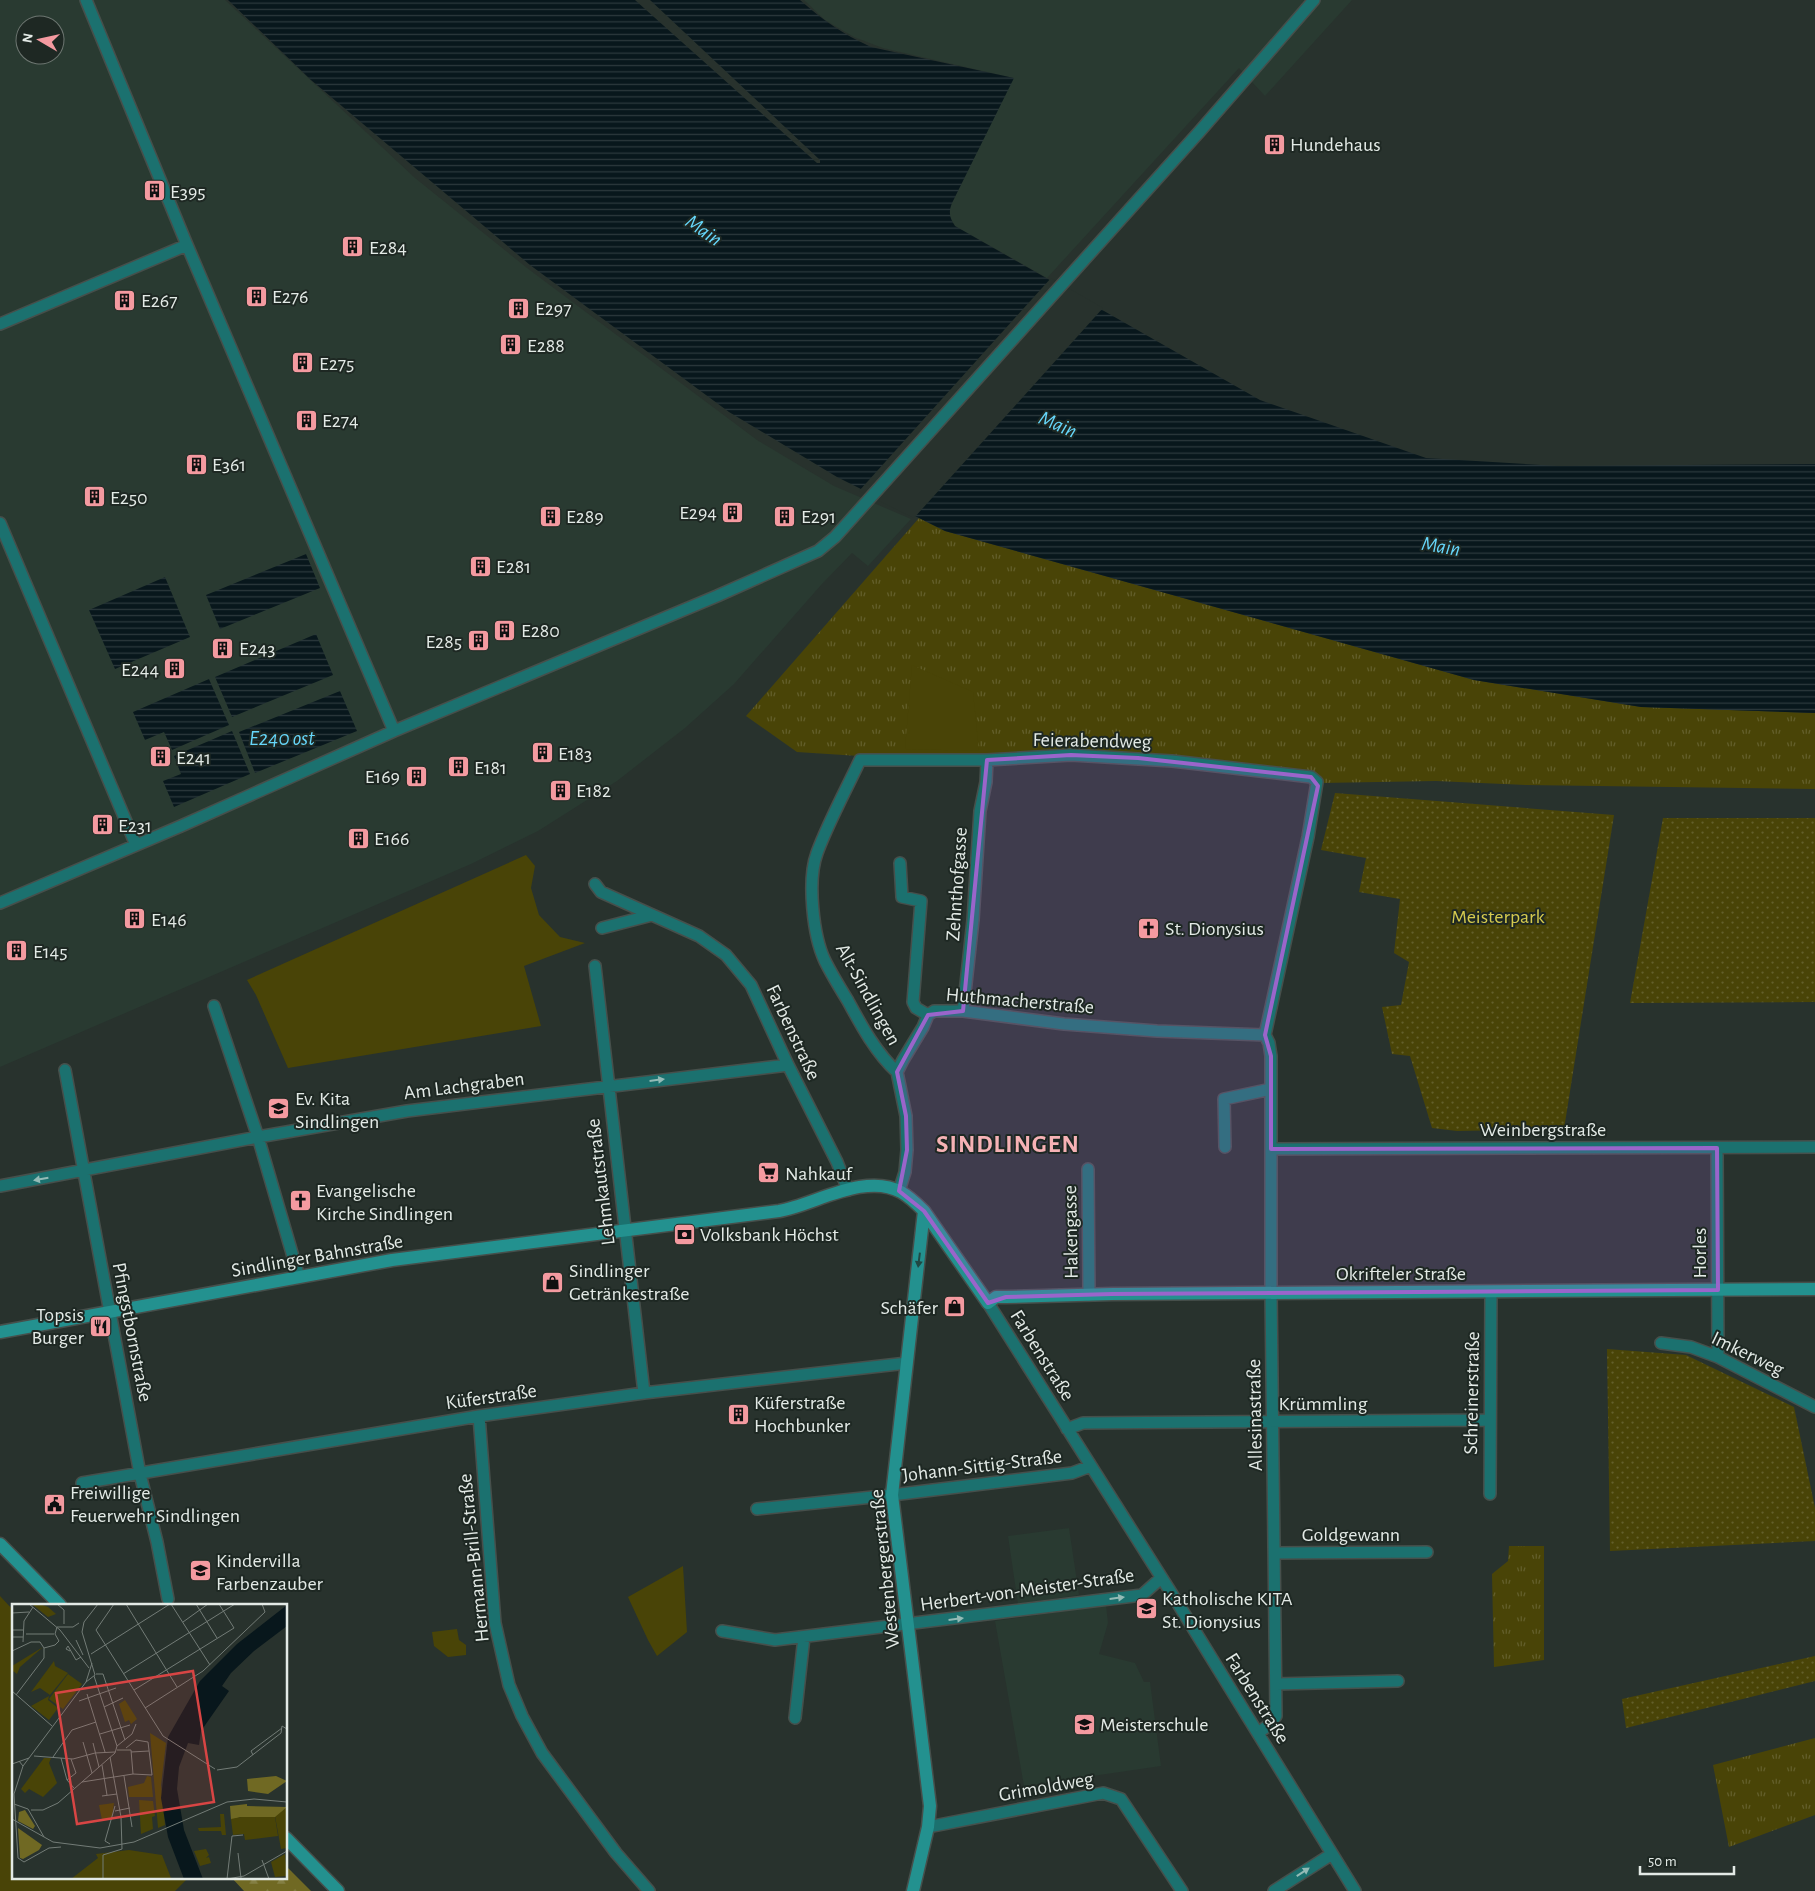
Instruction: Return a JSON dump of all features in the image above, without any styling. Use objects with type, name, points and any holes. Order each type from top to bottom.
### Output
[{"type":"street","points":[[86,0],[187,245],[394,731]]},
{"type":"street","points":[[0,903],[394,731],[717,596],[818,551],[835,537],[1200,131],[1314,0]]},
{"type":"street","points":[[0,324],[187,245]]},
{"type":"street","points":[[0,523],[136,845]]},
{"type":"street","name":"Feierabendweg","points":[[860,760],[987,760],[1071,755],[1138,758],[1311,777],[1318,786]]},
{"type":"street","name":"Alt-Sindlingen","points":[[860,760],[816,854],[813,874],[813,917],[824,960],[886,1062],[897,1072]]},
{"type":"street","name":"Zehnthofgasse","points":[[963,1011],[973,920],[981,805],[986,782],[987,760]]},
{"type":"street","name":"Allesinastraße","points":[[1258,1734],[1276,1716],[1271,1292],[1271,1056],[1269,1043],[1265,1035],[1318,786]]},
{"type":"street","points":[[900,864],[902,897],[921,901],[913,1002],[916,1008],[928,1015]]},
{"type":"street","name":"Farbenstraße","points":[[595,884],[601,892],[664,922],[699,936],[726,955],[751,985],[788,1065],[837,1162],[848,1190],[874,1186],[899,1191],[912,1199],[924,1211],[988,1303],[1162,1578],[1355,1891]]},
{"type":"street","points":[[602,928],[652,915]]},
{"type":"street","name":"Lehmkautstraße","points":[[595,966],[644,1393]]},
{"type":"street","points":[[214,1006],[258,1137],[299,1277]]},
{"type":"street","name":"Huthmacherstraße","points":[[897,1072],[928,1015],[934,1011],[963,1011],[1073,1024],[1157,1031],[1265,1035]]},
{"type":"street","name":"Am Lachgraben","points":[[0,1186],[406,1111],[788,1065]]},
{"type":"street","name":"Pfingstbornstraße","points":[[65,1070],[140,1474],[157,1542],[168,1599]]},
{"type":"street","points":[[897,1072],[906,1116],[907,1133],[905,1172],[899,1191]]},
{"type":"street","points":[[1225,1148],[1224,1099],[1271,1089]]},
{"type":"street","name":"Weinbergstraße","points":[[1271,1149],[1815,1146]]},
{"type":"street","name":"Horles","points":[[1717,1148],[1718,1357]]},
{"type":"street","name":"Hakengasse","points":[[1088,1169],[1089,1295]]},
{"type":"street","name":"Sindlinger Bahnstraße","points":[[0,1332],[392,1260],[790,1209],[848,1190]]},
{"type":"street","name":"Westenbergerstraße","points":[[913,1891],[928,1827],[930,1806],[892,1495],[924,1211]]},
{"type":"street","name":"Okrifteler Straße","points":[[988,1303],[996,1297],[1089,1295],[1815,1289]]},
{"type":"street","name":"Schreinerstraße","points":[[1490,1494],[1489,1420],[1492,1292]]},
{"type":"street","name":"Imkerweg","points":[[1661,1343],[1691,1347],[1718,1357],[1815,1407]]},
{"type":"street","name":"Küferstraße","points":[[82,1483],[479,1416],[644,1393],[907,1363]]},
{"type":"street","name":"Hermann-Brill-Straße","points":[[479,1416],[495,1623],[509,1685],[522,1716],[542,1753],[616,1853],[649,1891]]},
{"type":"street","name":"Krümmling","points":[[1067,1429],[1083,1423],[1489,1420]]},
{"type":"street","name":"Johann-Sittig-Straße","points":[[757,1509],[1072,1473],[1091,1466]]},
{"type":"street","points":[[0,1544],[59,1604]]},
{"type":"street","name":"Goldgewann","points":[[1275,1553],[1427,1552]]},
{"type":"street","name":"Herbert-von-Meister-Straße","points":[[722,1631],[775,1640],[908,1625],[1142,1595],[1162,1578]]},
{"type":"street","points":[[795,1718],[804,1637]]},
{"type":"street","points":[[1276,1684],[1398,1681]]},
{"type":"street","name":"Grimoldweg","points":[[928,1827],[1104,1793],[1121,1798],[1182,1891]]},
{"type":"street","points":[[288,1840],[338,1891]]},
{"type":"street","points":[[1274,1891],[1332,1854]]},
{"type":"highlighted area","points":[[1071,755],[1138,758],[1311,777],[1318,786],[1265,1035],[1271,1056],[1271,1149],[1717,1148],[1718,1290],[1112,1294],[1006,1297],[988,1303],[924,1211],[899,1191],[907,1150],[906,1116],[897,1072],[928,1015],[963,1011],[987,760]]},
{"type":"shaded area","points":[[0,0],[225,0],[415,178],[527,268],[757,440],[834,486],[911,519],[868,566],[852,553],[821,585],[734,684],[685,728],[617,781],[538,831],[471,864],[0,1067]]},
{"type":"shaded area","points":[[804,0],[1352,0],[1265,96],[1239,68],[1047,278],[955,226],[950,217],[949,210],[952,203],[1013,78],[883,48],[854,37],[825,20]]},
{"type":"shaded area","points":[[1069,1528],[1079,1595],[1018,1604],[1008,1536]]},
{"type":"shaded area","name":"Meisterschule","points":[[1106,1605],[1108,1623],[1099,1654],[1135,1663],[1144,1682],[1150,1682],[1161,1766],[1024,1786],[995,1621]]},
{"type":"green space","points":[[919,518],[945,531],[1474,680],[1641,707],[1815,713],[1815,789],[1526,785],[1436,781],[1320,783],[1247,765],[983,757],[859,756],[797,752],[746,716]]},
{"type":"green space","points":[[912,665],[973,692],[979,751],[905,749]]},
{"type":"green space","name":"Meisterpark","points":[[1335,793],[1614,815],[1564,1129],[1457,1131],[1432,1128],[1410,1056],[1392,1054],[1382,1007],[1401,1005],[1409,962],[1394,953],[1400,899],[1359,892],[1366,858],[1321,850]]},
{"type":"green space","points":[[1663,818],[1815,818],[1815,1002],[1630,1003]]},
{"type":"green space","points":[[526,855],[535,866],[531,888],[539,915],[560,937],[585,943],[524,966],[541,1026],[288,1068],[256,995],[247,980]]},
{"type":"green space","points":[[1607,1349],[1686,1355],[1794,1407],[1815,1508],[1815,1541],[1610,1551]]},
{"type":"green space","points":[[1509,1546],[1544,1546],[1544,1660],[1494,1667],[1492,1574],[1508,1561]]},
{"type":"green space","points":[[683,1566],[687,1632],[657,1656],[628,1597]]},
{"type":"green space","points":[[0,1596],[12,1609],[12,1878],[188,1878],[175,1891],[0,1891]]},
{"type":"green space","points":[[457,1629],[459,1640],[466,1645],[466,1655],[448,1657],[434,1646],[432,1632]]},
{"type":"green space","points":[[1815,1656],[1815,1681],[1626,1728],[1622,1699]]},
{"type":"green space","points":[[1815,1738],[1815,1815],[1729,1847],[1713,1765]]},
{"type":"green space","points":[[288,1868],[311,1891],[244,1891],[232,1878],[288,1878]]},
{"type":"water","name":"Main","points":[[228,0],[635,0],[817,163],[820,163],[820,160],[650,0],[800,0],[834,26],[871,47],[1014,78],[952,203],[950,215],[955,226],[1260,400],[1426,458],[1558,466],[1815,464],[1815,713],[1641,707],[1474,680],[945,531],[837,477],[729,412],[530,265],[311,80]]},
{"type":"water","points":[[306,554],[320,588],[220,629],[206,595]]},
{"type":"water","points":[[165,577],[190,637],[115,669],[89,610]]},
{"type":"water","points":[[316,634],[333,675],[232,717],[215,677]]},
{"type":"water","points":[[209,679],[229,725],[172,750],[164,732],[145,740],[133,712]]},
{"type":"water","name":"E240 ost","points":[[340,691],[357,731],[255,773],[239,732]]},
{"type":"water","points":[[232,731],[250,774],[174,807],[163,781],[181,774],[174,756]]},
{"type":"pier","points":[[1051,278],[1103,308],[914,518],[859,491]]},
{"type":"place","name":"Hundehaus","points":[[1274,144]]},
{"type":"place","name":"E395","points":[[154,191]]},
{"type":"place","name":"E284","points":[[353,247]]},
{"type":"place","name":"E276","points":[[256,296]]},
{"type":"place","name":"E267","points":[[125,300]]},
{"type":"place","name":"E297","points":[[519,308]]},
{"type":"place","name":"E288","points":[[511,345]]},
{"type":"place","name":"E275","points":[[303,363]]},
{"type":"place","name":"E274","points":[[306,420]]},
{"type":"place","name":"E361","points":[[196,464]]},
{"type":"place","name":"E250","points":[[94,497]]},
{"type":"place","name":"E294","points":[[733,512]]},
{"type":"place","name":"E289","points":[[550,516]]},
{"type":"place","name":"E291","points":[[785,516]]},
{"type":"place","name":"E281","points":[[480,566]]},
{"type":"place","name":"E280","points":[[505,630]]},
{"type":"place","name":"E285","points":[[478,641]]},
{"type":"place","name":"E243","points":[[223,648]]},
{"type":"place","name":"E244","points":[[175,669]]},
{"type":"place","name":"E183","points":[[542,753]]},
{"type":"place","name":"E241","points":[[160,757]]},
{"type":"place","name":"E181","points":[[458,767]]},
{"type":"place","name":"E169","points":[[416,776]]},
{"type":"place","name":"E182","points":[[560,790]]},
{"type":"place","name":"E231","points":[[102,825]]},
{"type":"place","name":"E166","points":[[358,838]]},
{"type":"place","name":"E146","points":[[135,919]]},
{"type":"place","name":"St. Dionysius","points":[[1149,928]]},
{"type":"place","name":"E145","points":[[17,951]]},
{"type":"place","name":"Ev. Kita Sindlingen","points":[[279,1109]]},
{"type":"place","name":"Nahkauf","points":[[769,1173]]},
{"type":"place","name":"Evangelische Kirche Sindlingen","points":[[300,1201]]},
{"type":"place","name":"Volksbank Höchst","points":[[684,1234]]},
{"type":"place","name":"Sindlinger Getränkestraße","points":[[553,1282]]},
{"type":"place","name":"Schäfer","points":[[954,1307]]},
{"type":"place","name":"Topsis Burger","points":[[100,1326]]},
{"type":"place","name":"Küferstraße Hochbunker","points":[[738,1414]]},
{"type":"place","name":"Freiwillige Feuerwehr Sindlingen","points":[[54,1504]]},
{"type":"place","name":"Kindervilla Farbenzauber","points":[[200,1571]]},
{"type":"place","name":"Katholische KITA St. Dionysius","points":[[1146,1609]]},
{"type":"place","name":"Meisterschule","points":[[1084,1724]]},
{"type":"district","name":"SINDLINGEN","points":[[1008,1143]]}]
